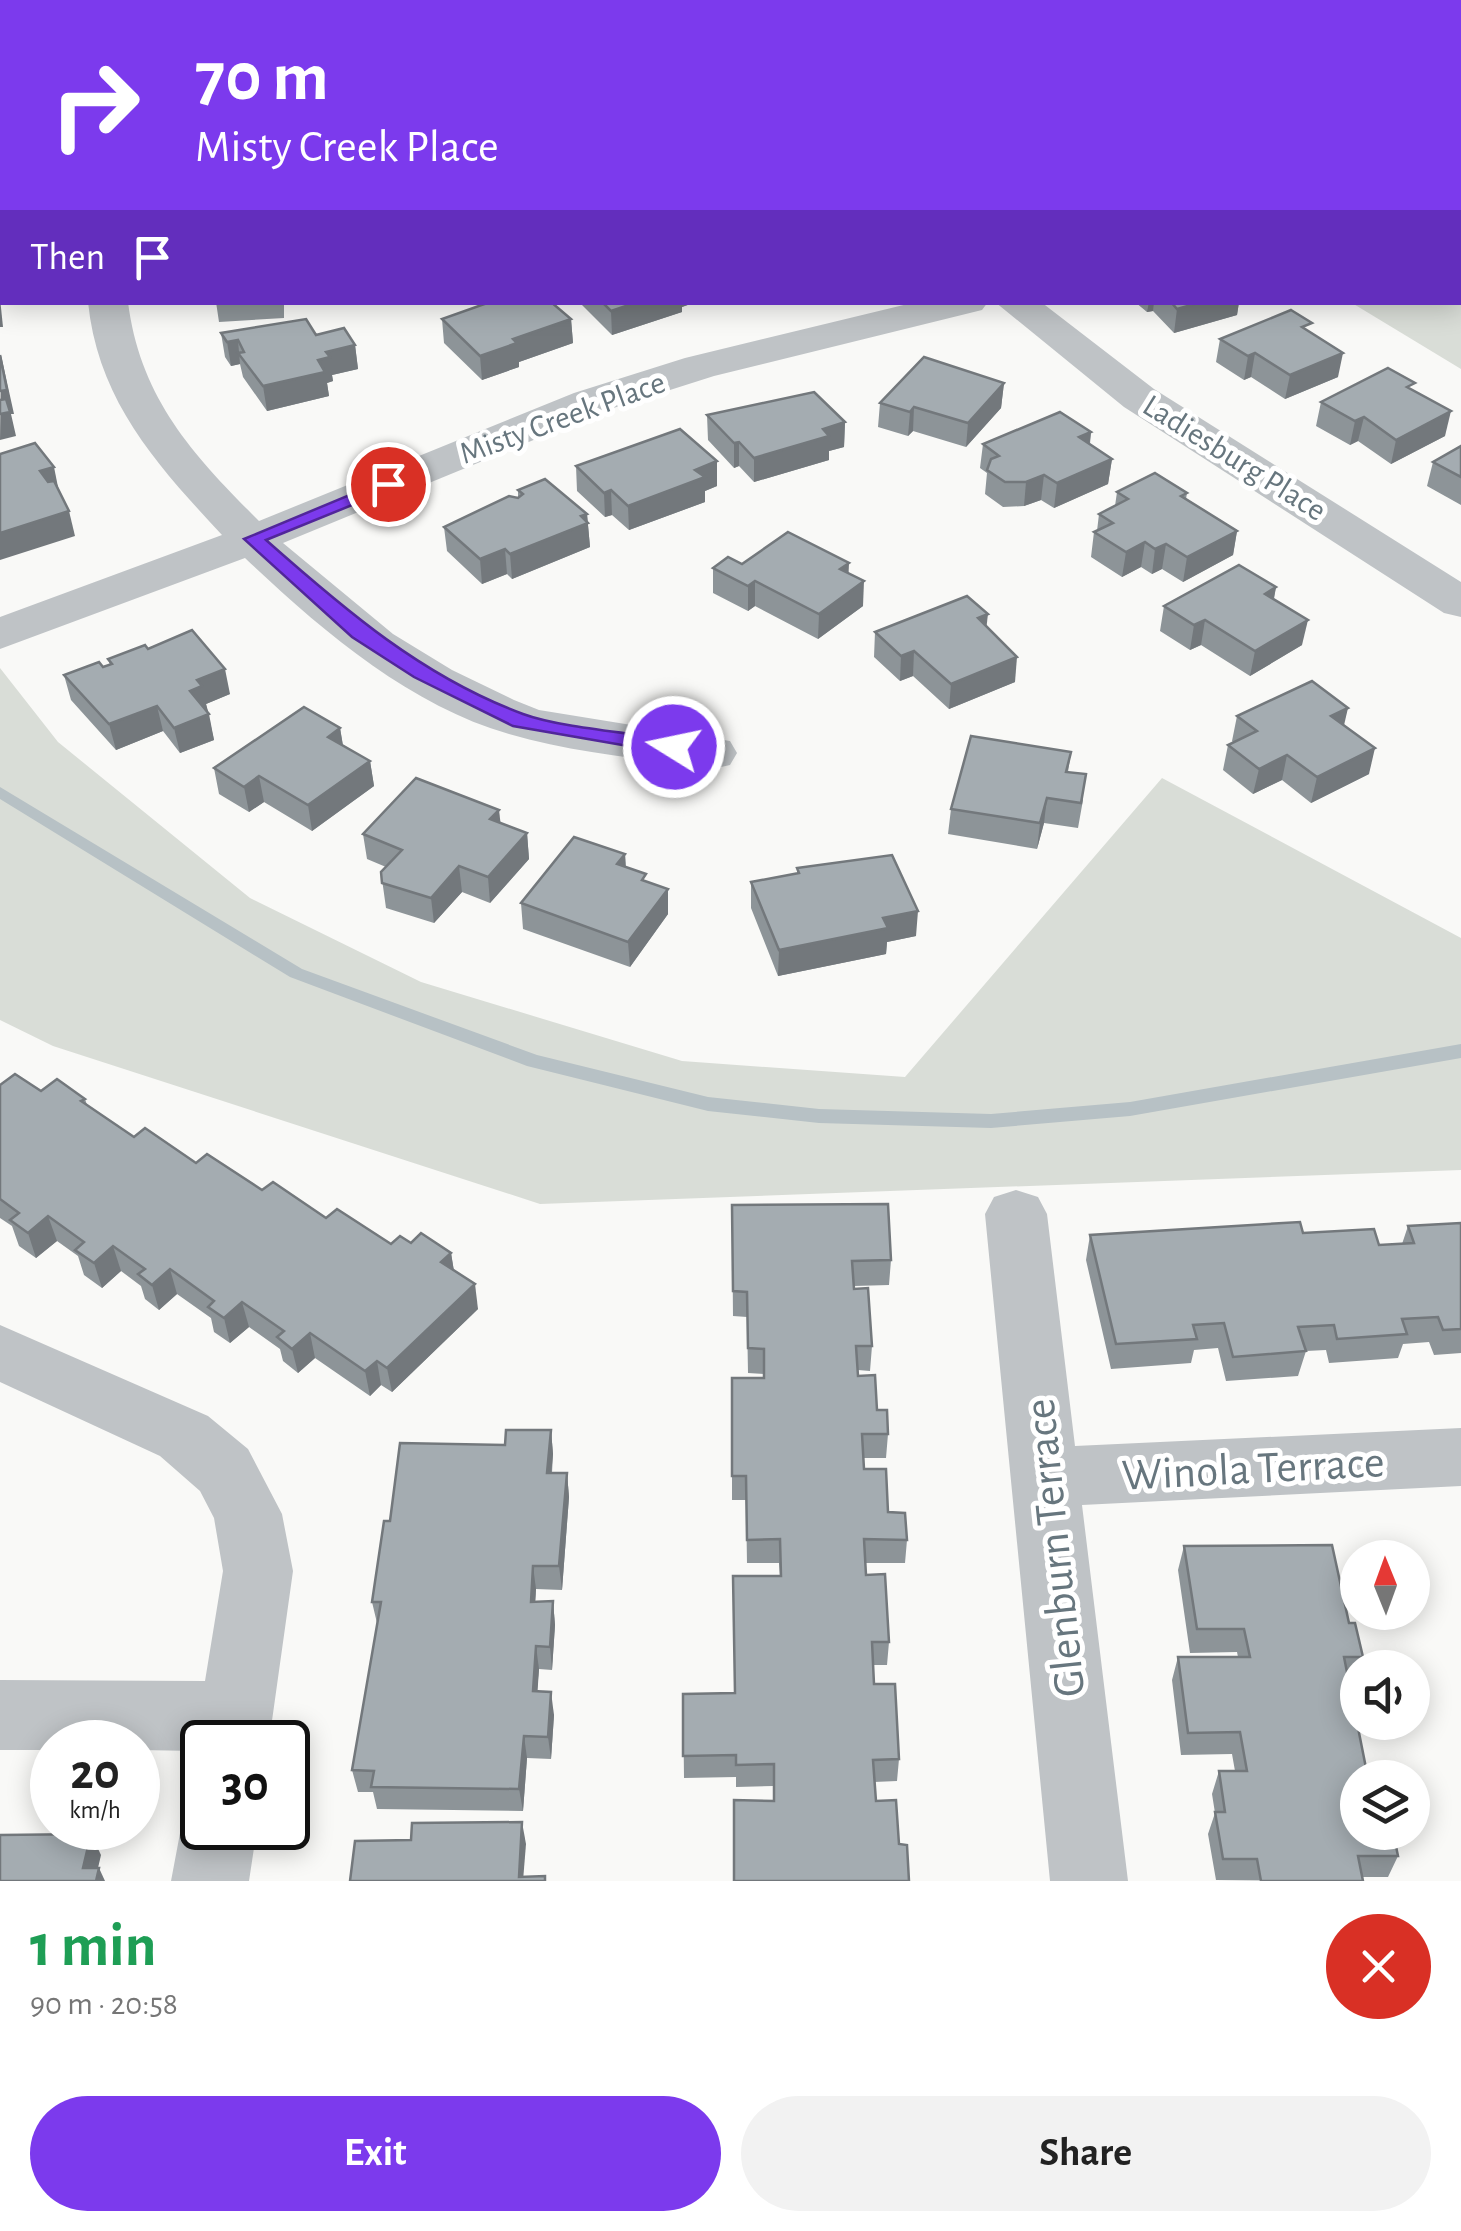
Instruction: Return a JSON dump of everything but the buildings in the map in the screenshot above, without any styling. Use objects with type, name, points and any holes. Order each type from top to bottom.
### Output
[{"type":"street","points":[[108,305],[115,358],[135,400],[168,448],[253,539],[359,632],[421,673],[521,721],[712,754]]},
{"type":"street","name":"Misty Creek Place","points":[[0,634],[253,539],[589,402],[700,367],[956,305]]},
{"type":"street","name":"Ladiesburg Place","points":[[1019,305],[1139,398],[1461,603]]},
{"type":"street","name":"Glenburn Terrace","points":[[1016,1214],[1088,1881]]},
{"type":"street","points":[[0,1352],[184,1436],[224,1470],[248,1514],[258,1571],[235,1720]]},
{"type":"street","name":"Winola Terrace","points":[[1045,1478],[1461,1456]]},
{"type":"street","points":[[0,1715],[180,1726]]},
{"type":"street","points":[[210,1881],[215,1850]]},
{"type":"shaded area","points":[[1355,305],[1461,305],[1461,369]]},
{"type":"shaded area","points":[[0,668],[58,742],[250,898],[421,982],[682,1061],[905,1077],[1162,778],[1461,938],[1461,1170],[540,1204],[53,1046],[0,1020]]},
{"type":"waterway","points":[[0,792],[296,973],[534,1061],[708,1104],[819,1116],[991,1121],[1130,1109],[1461,1051]]},
{"type":"route","points":[[388,484],[253,539],[359,632],[421,673],[521,721],[674,747]]}]
